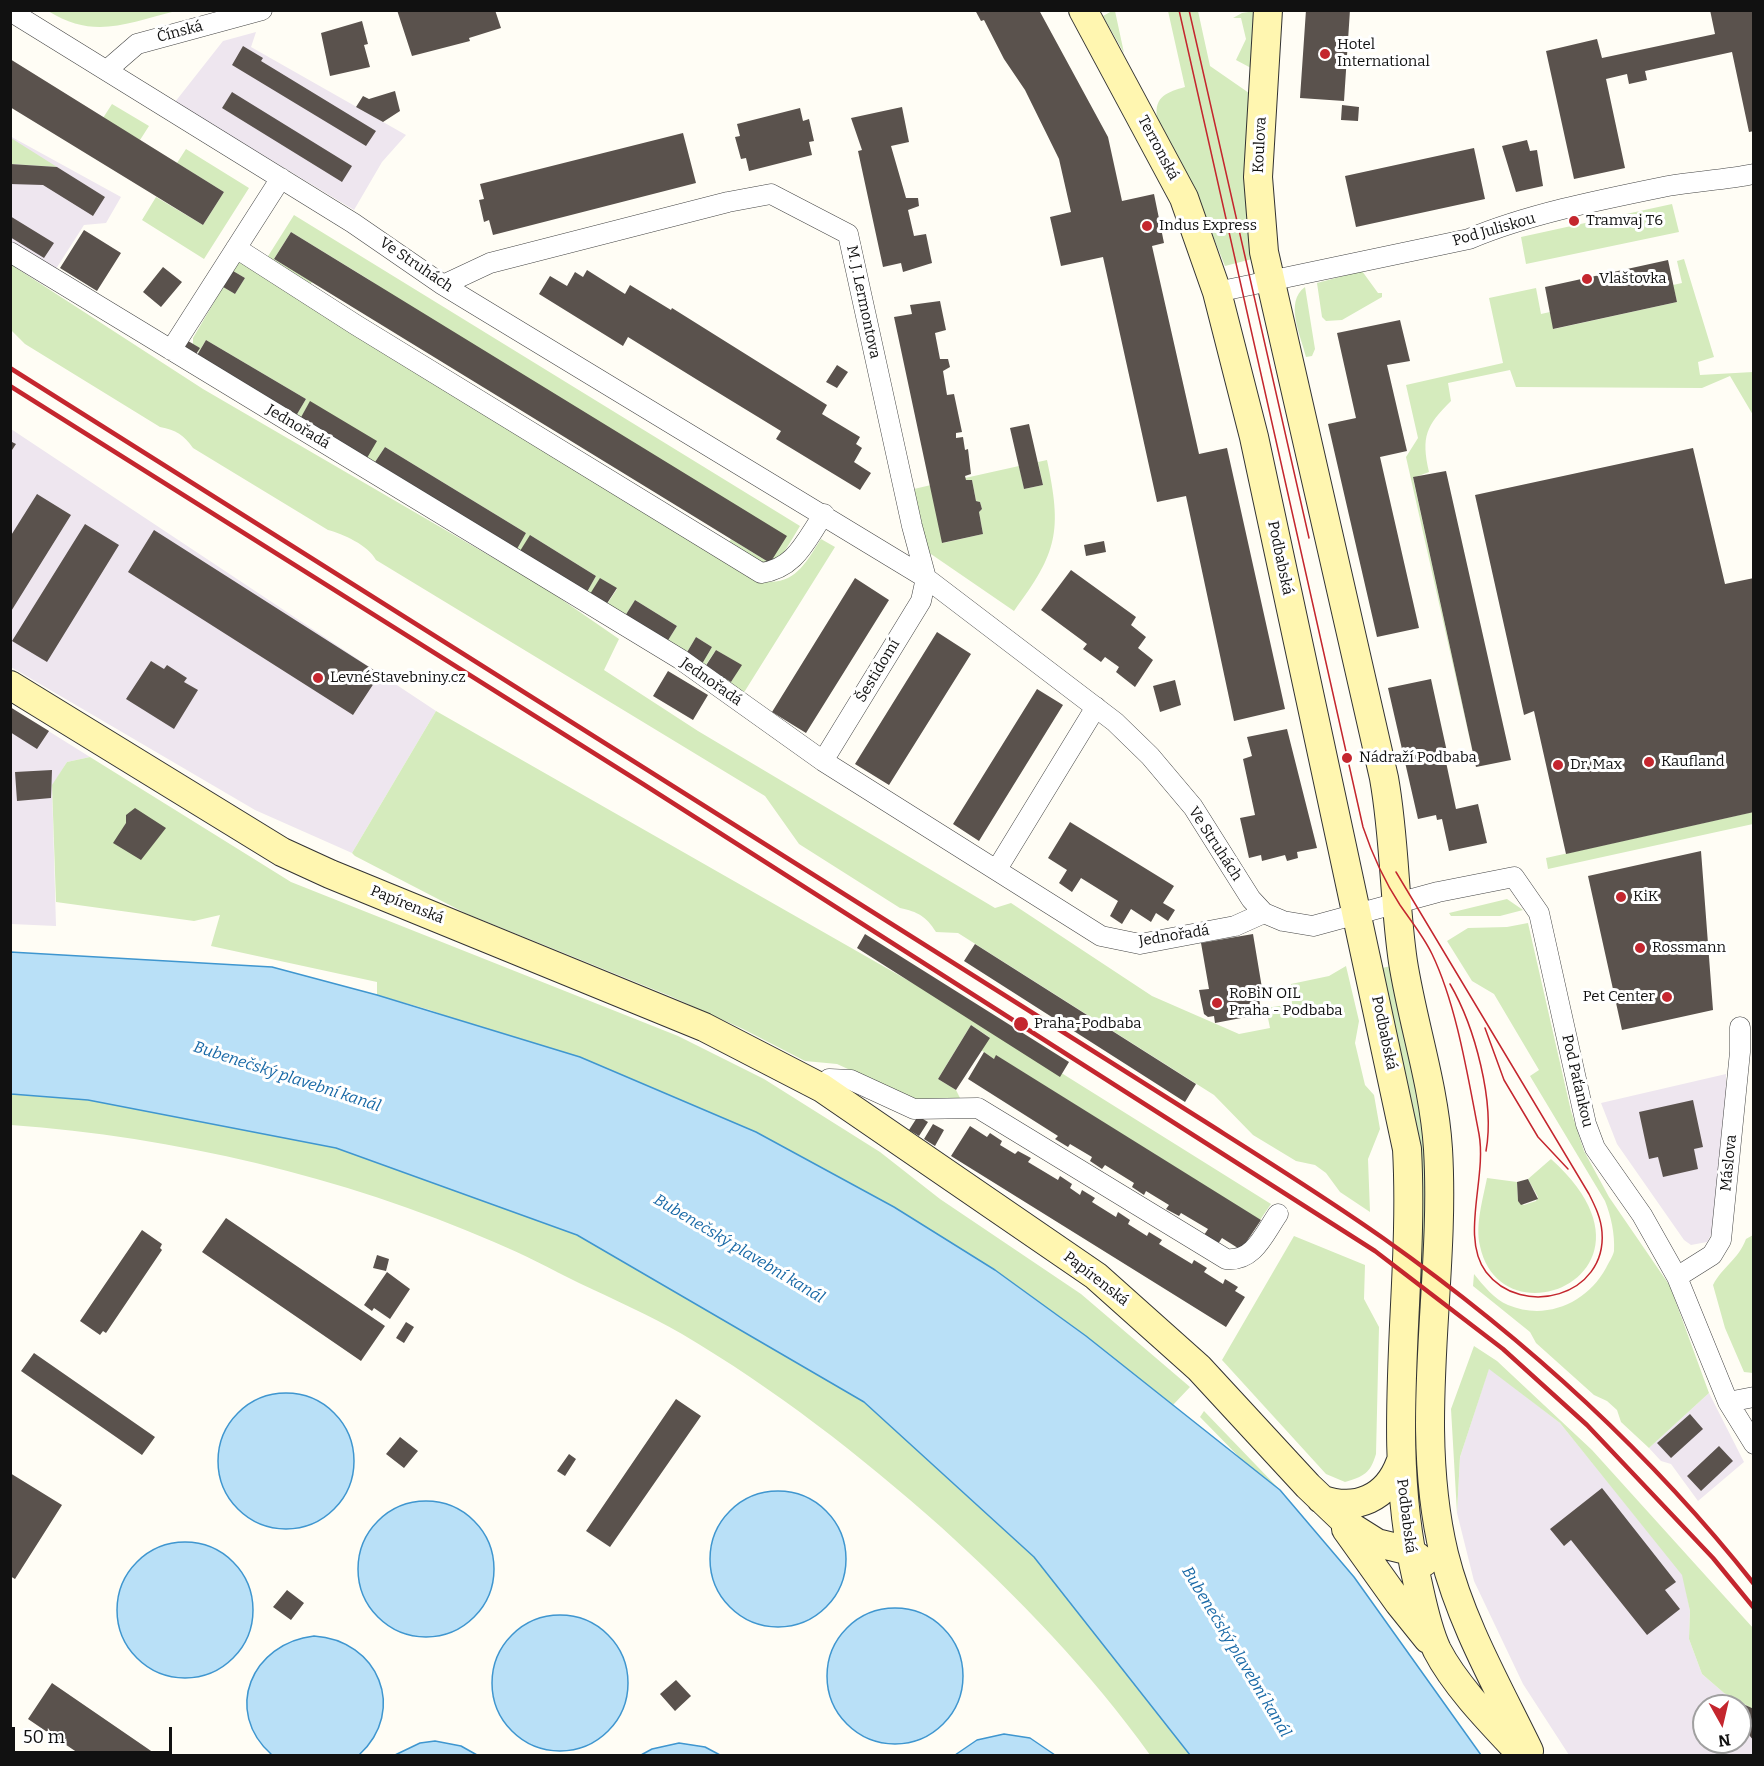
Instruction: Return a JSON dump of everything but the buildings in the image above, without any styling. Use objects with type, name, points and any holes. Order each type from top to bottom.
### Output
[{"type":"main road","name":"Terronská","points":[[1083,10],[1184,198],[1217,292]]},
{"type":"main road","name":"Koulova","points":[[1268,10],[1258,177],[1260,223],[1269,280]]},
{"type":"main road","name":"Podbabská","points":[[1269,280],[1384,778],[1393,840],[1404,964],[1425,1060],[1438,1148],[1440,1228],[1432,1341],[1432,1456],[1435,1503],[1444,1553],[1459,1602],[1532,1755]]},
{"type":"main road","name":"Podbabská","points":[[1217,292],[1254,437],[1407,1149],[1408,1226],[1400,1385],[1400,1463],[1410,1551],[1437,1650],[1477,1708],[1523,1755]]},
{"type":"main road","name":"Papírenská","points":[[10,685],[282,852],[330,874],[704,1027],[822,1088],[1096,1276],[1199,1368],[1327,1505],[1393,1595],[1437,1650]]},
{"type":"main road","points":[[1327,1505],[1345,1505],[1369,1500],[1389,1485],[1400,1463]]},
{"type":"main road","points":[[1410,1551],[1424,1530],[1435,1503]]},
{"type":"main road","name":"Papírenská","points":[[1327,1505],[1368,1539],[1410,1551],[1437,1574],[1459,1602]]},
{"type":"street","name":"Čínská","points":[[107,70],[138,44],[262,10]]},
{"type":"street","name":"Ve Struhách","points":[[10,11],[353,223],[443,285],[824,514],[926,578],[1096,707],[1150,756],[1193,807],[1251,899],[1264,913]]},
{"type":"street","name":"Pod Juliskou","points":[[1217,292],[1469,239],[1502,225],[1668,186],[1719,182],[1754,174]]},
{"type":"street","points":[[171,350],[281,178]]},
{"type":"street","name":"M. J. Lermontova","points":[[443,285],[490,263],[728,202],[771,194],[848,234],[912,526],[926,578]]},
{"type":"street","points":[[236,248],[356,325],[761,573],[778,570],[788,564],[824,514]]},
{"type":"street","name":"Jednořadá","points":[[10,252],[680,659],[823,761],[997,868],[1101,936],[1140,944],[1235,926],[1264,913]]},
{"type":"street","name":"Šestidomí","points":[[823,761],[921,602],[926,578]]},
{"type":"street","points":[[997,868],[1096,707]]},
{"type":"street","name":"Pod Paťankou","points":[[1398,903],[1514,877],[1528,894],[1539,912],[1586,1124],[1595,1148],[1641,1215],[1677,1277],[1728,1402],[1754,1444]]},
{"type":"street","points":[[1264,913],[1283,921],[1313,926],[1398,903]]},
{"type":"street","name":"Máslova","points":[[1677,1277],[1712,1255],[1721,1240],[1740,1052],[1740,1027]]},
{"type":"street","points":[[822,1088],[829,1079],[851,1080],[914,1108],[978,1108],[1227,1259],[1239,1261],[1251,1253],[1278,1214]]},
{"type":"street","points":[[1728,1402],[1754,1397]]},
{"type":"shaded area","points":[[256,32],[251,47],[406,135],[382,162],[354,210],[175,102],[223,41]]},
{"type":"shaded area","points":[[10,136],[121,197],[106,223],[84,225],[45,286],[11,264]]},
{"type":"shaded area","points":[[11,429],[436,711],[352,853],[255,810],[11,667]]},
{"type":"shaded area","points":[[10,707],[90,757],[67,762],[52,786],[56,926],[11,924]]},
{"type":"shaded area","points":[[1726,1074],[1726,1132],[1712,1233],[1707,1242],[1691,1245],[1684,1240],[1617,1144],[1601,1103]]},
{"type":"shaded area","points":[[1489,1368],[1560,1423],[1683,1575],[1690,1611],[1689,1639],[1702,1674],[1726,1694],[1692,1694],[1692,1754],[1752,1754],[1752,1708],[1753,1755],[1569,1755],[1523,1684],[1474,1581],[1457,1513],[1460,1457]]},
{"type":"shaded area","points":[[1709,1393],[1744,1462],[1698,1501],[1671,1464],[1661,1461],[1649,1448]]},
{"type":"green space","points":[[48,11],[176,11],[126,24],[96,27],[65,20]]},
{"type":"green space","points":[[1115,11],[1124,53],[1103,16]]},
{"type":"green space","points":[[1168,11],[1198,11],[1210,66],[1249,93],[1252,259],[1225,266],[1190,179],[1157,117],[1160,100],[1168,93],[1185,87]]},
{"type":"green space","points":[[1255,11],[1251,68],[1236,60],[1246,39],[1241,18],[1233,18],[1242,13]]},
{"type":"green space","points":[[112,104],[149,126],[140,140],[103,118]]},
{"type":"green space","points":[[11,138],[57,167],[11,164]]},
{"type":"green space","points":[[186,149],[249,188],[204,259],[142,220],[156,197],[203,225],[224,192],[177,163]]},
{"type":"green space","points":[[1672,204],[1679,232],[1526,264],[1521,237]]},
{"type":"green space","points":[[294,215],[800,526],[774,569],[728,544],[731,539],[770,563],[368,279],[291,232],[274,259],[312,282],[309,287],[265,261]]},
{"type":"green space","points":[[1684,259],[1714,357],[1698,362],[1700,375],[1753,372],[1753,415],[1730,376],[1702,388],[1516,387],[1510,370],[1448,383],[1451,401],[1431,425],[1426,440],[1429,472],[1413,478],[1476,767],[1406,457],[1418,438],[1406,385],[1503,363],[1489,298],[1536,288],[1541,314],[1550,312],[1554,329],[1677,302],[1673,285],[1682,283],[1677,261]]},
{"type":"green space","points":[[239,261],[763,581],[774,582],[791,576],[804,564],[821,539],[835,547],[743,694],[367,458],[310,402],[300,419],[296,416],[306,399],[206,340],[198,353],[199,348],[193,344],[193,338],[223,287],[235,294],[245,278],[233,271]],"holes":[[[385,447],[526,533],[517,549],[375,462]],[[530,535],[596,576],[587,592]],[[600,578],[617,589],[607,604]],[[635,600],[677,626],[667,642],[625,616]],[[696,637],[712,647],[702,664],[686,654]],[[716,650],[741,665],[731,682],[705,666]]]},
{"type":"green space","points":[[10,264],[203,389],[545,588],[619,639],[604,670],[698,731],[995,908],[1011,903],[1152,996],[1239,1034],[1270,1028],[1266,1008],[1292,1004],[1291,984],[1329,976],[1346,966],[1359,1021],[1355,1043],[1365,1085],[1374,1095],[1380,1129],[1368,1159],[1370,1212],[1340,1192],[1326,1173],[1315,1165],[1296,1161],[1253,1135],[1214,1095],[958,933],[936,932],[921,916],[900,908],[799,844],[765,796],[376,560],[355,541],[328,530],[193,448],[179,434],[160,427],[25,344],[11,330]]},
{"type":"green space","points":[[1362,271],[1378,293],[1382,293],[1382,297],[1342,320],[1326,321],[1322,317],[1317,283]]},
{"type":"green space","points":[[1305,287],[1315,349],[1312,356],[1306,357],[1295,310],[1299,293]]},
{"type":"green space","points":[[1047,460],[1054,505],[1053,540],[1040,572],[1014,611],[928,552],[914,489],[931,485],[943,543],[983,534],[979,512],[982,509],[980,502],[976,501],[972,480],[965,478],[1019,466],[1024,489],[1043,485],[1038,462]]},
{"type":"green space","points":[[436,711],[967,1014],[1271,1204],[1260,1220],[997,1056],[994,1059],[981,1050],[989,1037],[971,1025],[938,1079],[956,1090],[960,1098],[953,1103],[927,1105],[837,1064],[805,1061],[743,1029],[670,996],[465,913],[355,856],[352,853]]},
{"type":"green space","points":[[90,757],[291,882],[678,1036],[764,1079],[880,1152],[940,1199],[1081,1294],[1190,1387],[1172,1406],[1086,1336],[995,1270],[894,1207],[756,1132],[430,1010],[377,995],[377,982],[211,946],[220,915],[194,921],[56,902],[52,785],[67,762]]},
{"type":"green space","points":[[1753,812],[1753,824],[1548,869],[1546,858]]},
{"type":"green space","points":[[1507,899],[1523,910],[1500,916],[1451,916],[1449,913]]},
{"type":"green space","points":[[1528,923],[1571,1111],[1584,1151],[1609,1197],[1670,1286],[1709,1393],[1649,1448],[1621,1422],[1617,1410],[1607,1401],[1594,1395],[1536,1343],[1530,1332],[1473,1286],[1474,1274],[1493,1295],[1508,1305],[1537,1311],[1551,1310],[1564,1306],[1588,1291],[1606,1268],[1614,1251],[1612,1225],[1605,1201],[1530,1076],[1539,1070],[1494,994],[1472,981],[1447,941],[1468,928],[1507,927]]},
{"type":"green space","points":[[1391,966],[1422,1122],[1426,1183],[1419,1409],[1413,1409],[1382,968]]},
{"type":"green space","points":[[10,1094],[88,1100],[336,1148],[577,1235],[864,1402],[1034,1557],[1190,1755],[1150,1755],[1078,1664],[998,1580],[941,1527],[816,1424],[750,1377],[682,1334],[505,1247],[436,1219],[318,1179],[257,1163],[134,1139],[11,1125]]},
{"type":"green space","points":[[1551,1159],[1585,1199],[1596,1234],[1589,1263],[1571,1282],[1545,1292],[1518,1290],[1494,1276],[1480,1246],[1479,1221],[1487,1178],[1517,1182],[1518,1201],[1524,1205],[1536,1201],[1538,1197],[1528,1179]]},
{"type":"green space","points":[[1753,1235],[1753,1373],[1744,1372],[1725,1328],[1713,1285],[1739,1252],[1746,1239]]},
{"type":"green space","points":[[1294,1236],[1365,1265],[1364,1299],[1379,1327],[1376,1454],[1369,1470],[1345,1482],[1326,1474],[1222,1360]]},
{"type":"green space","points":[[1474,1346],[1497,1361],[1592,1450],[1753,1628],[1753,1709],[1752,1694],[1726,1694],[1702,1674],[1689,1639],[1690,1611],[1682,1575],[1560,1423],[1489,1369],[1460,1457],[1457,1513],[1451,1409]]},
{"type":"green space","points":[[1204,1411],[1280,1490],[1244,1462],[1200,1417]]},
{"type":"water","name":"Bubenečský plavební kanál","points":[[10,952],[272,967],[377,995],[580,1057],[756,1132],[894,1207],[995,1270],[1086,1336],[1280,1490],[1354,1577],[1481,1755],[1190,1755],[1034,1557],[864,1402],[577,1235],[336,1148],[88,1100],[11,1094]]},
{"type":"water","points":[[286,1393],[312,1398],[334,1413],[349,1435],[354,1461],[349,1487],[334,1509],[312,1524],[286,1529],[260,1524],[238,1509],[223,1487],[218,1461],[223,1435],[238,1413],[260,1398]]},
{"type":"water","points":[[778,1491],[804,1496],[826,1511],[841,1533],[846,1559],[841,1585],[826,1607],[804,1622],[778,1627],[752,1622],[730,1607],[715,1585],[710,1559],[715,1533],[730,1511],[752,1496]]},
{"type":"water","points":[[426,1501],[452,1506],[474,1521],[489,1543],[494,1569],[489,1595],[474,1617],[452,1632],[426,1637],[400,1632],[378,1617],[363,1595],[358,1569],[363,1543],[378,1521],[400,1506]]},
{"type":"water","points":[[185,1542],[211,1547],[233,1562],[248,1584],[253,1610],[248,1636],[233,1658],[211,1673],[185,1678],[159,1673],[137,1658],[122,1636],[117,1610],[122,1584],[137,1562],[159,1547]]},
{"type":"water","points":[[895,1608],[921,1613],[943,1628],[958,1650],[963,1676],[958,1702],[943,1724],[921,1739],[895,1744],[869,1739],[847,1724],[832,1702],[827,1676],[832,1650],[847,1628],[869,1613]]},
{"type":"water","points":[[560,1615],[586,1620],[608,1635],[623,1657],[628,1683],[623,1709],[608,1731],[586,1746],[560,1751],[534,1746],[512,1731],[497,1709],[492,1683],[497,1657],[512,1635],[534,1620]]},
{"type":"water","points":[[314,1636],[336,1640],[355,1650],[369,1664],[379,1680],[383,1699],[382,1718],[374,1737],[359,1755],[272,1755],[257,1738],[249,1719],[247,1700],[251,1682],[260,1665],[274,1651],[292,1641]]},
{"type":"water","points":[[1004,1734],[1030,1738],[1055,1755],[955,1755],[977,1740]]},
{"type":"water","points":[[435,1741],[461,1746],[477,1755],[395,1755],[420,1743]]},
{"type":"water","points":[[679,1743],[705,1747],[720,1755],[641,1755],[652,1749]]},
{"type":"tram line","points":[[1179,10],[1363,827],[1389,887],[1432,954],[1441,974],[1461,1042],[1481,1151],[1474,1225],[1479,1258],[1486,1272],[1502,1286],[1520,1295],[1540,1297],[1559,1294],[1577,1285],[1591,1272],[1600,1254],[1602,1232],[1597,1212],[1589,1194],[1396,872]]},
{"type":"tram line","points":[[1189,10],[1309,538]]},
{"type":"tram line","points":[[1450,984],[1467,1021],[1481,1065],[1488,1110],[1486,1151]]},
{"type":"tram line","points":[[1485,1028],[1504,1080],[1538,1137],[1568,1169]]},
{"type":"railway","points":[[10,368],[1317,1193],[1383,1238],[1484,1314],[1580,1398],[1671,1487],[1754,1584]]},
{"type":"railway","points":[[10,386],[643,784],[1375,1251],[1503,1349],[1587,1425],[1713,1558],[1754,1608]]},
{"type":"place","name":"Hotel International","points":[[1325,54]]},
{"type":"place","name":"Tramvaj T6","points":[[1574,221]]},
{"type":"place","name":"Indus Express","points":[[1147,226]]},
{"type":"place","name":"Vlaštovka","points":[[1587,279]]},
{"type":"place","name":"LevnéStavebniny.cz","points":[[318,678]]},
{"type":"place","name":"Nádraží Podbaba","points":[[1347,758]]},
{"type":"place","name":"Kaufland","points":[[1649,762]]},
{"type":"place","name":"Dr. Max","points":[[1558,765]]},
{"type":"place","name":"KiK","points":[[1621,897]]},
{"type":"place","name":"Rossmann","points":[[1640,948]]},
{"type":"place","name":"Pet Center","points":[[1667,997]]},
{"type":"place","name":"RoBiN OIL Praha - Podbaba","points":[[1217,1003]]},
{"type":"place","name":"Praha-Podbaba","points":[[1021,1024]]}]
